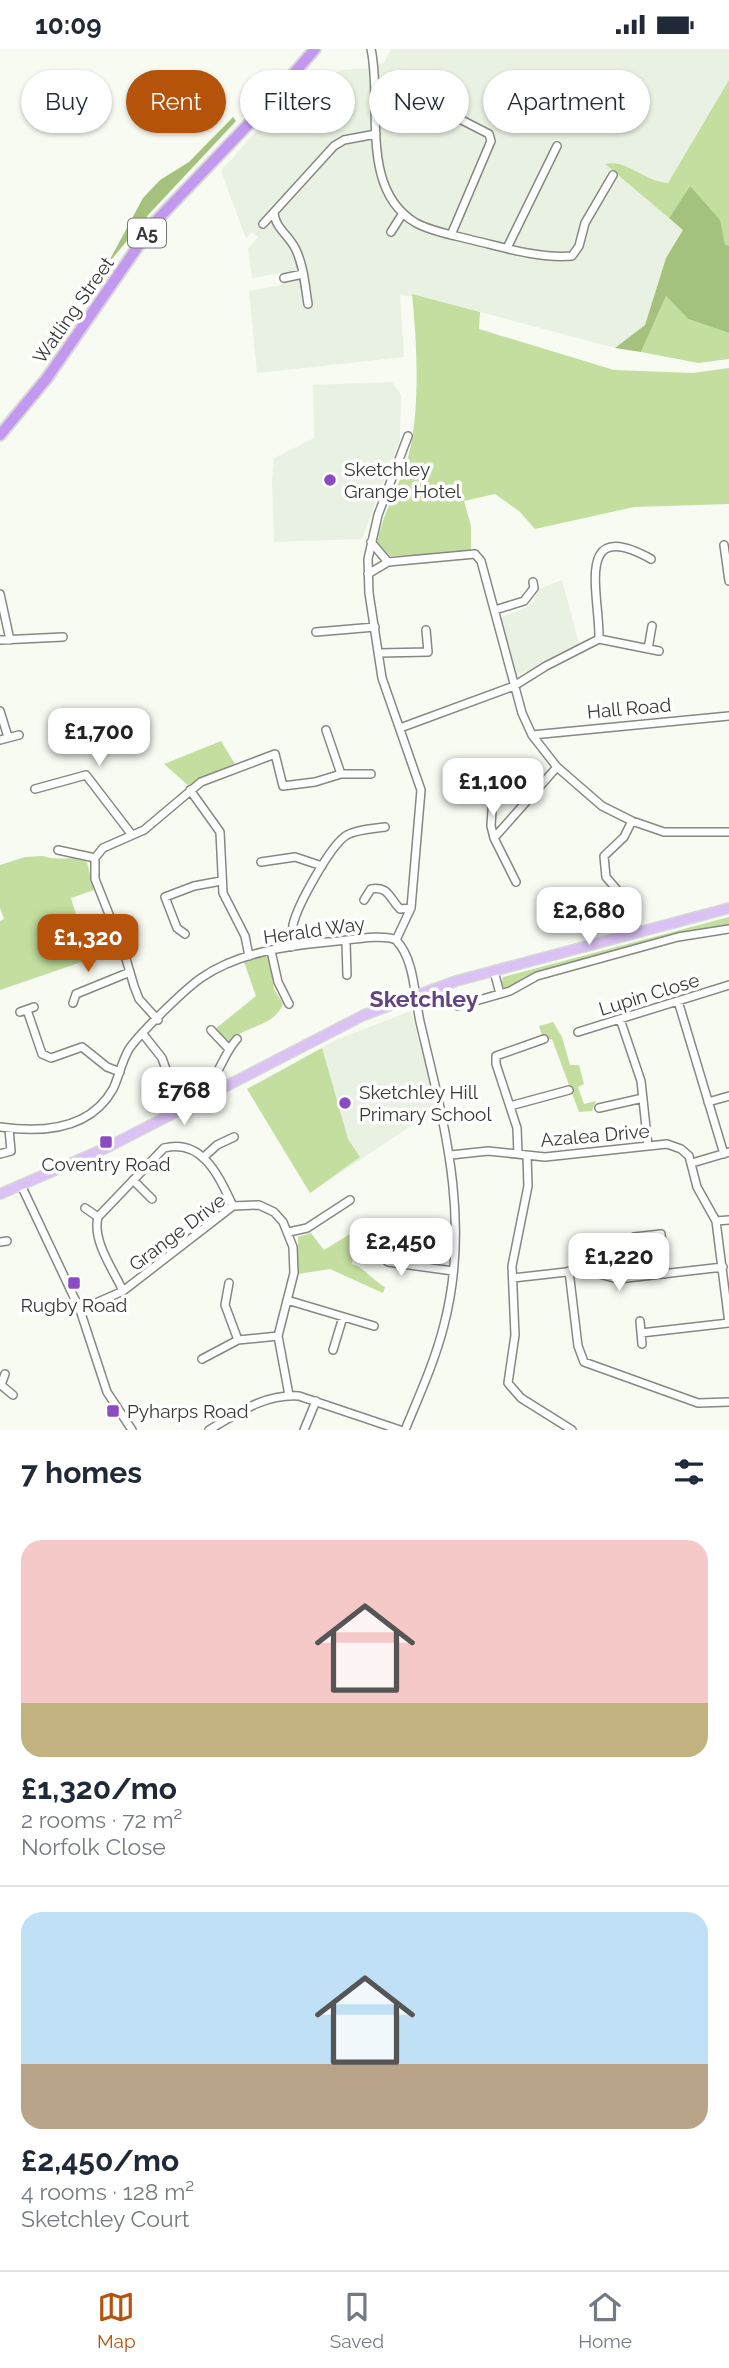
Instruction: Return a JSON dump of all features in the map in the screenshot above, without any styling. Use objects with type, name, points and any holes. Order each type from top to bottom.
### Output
[{"type":"highway","name":"Watling Street","points":[[0,435],[47,378],[154,223],[260,112],[315,49]]},
{"type":"main road","points":[[0,1193],[106,1148],[209,1098],[365,1015],[494,971],[729,908]]},
{"type":"street","points":[[371,49],[376,134],[386,188],[403,213],[431,230],[507,248],[572,256],[579,246],[585,223],[613,175]]},
{"type":"street","points":[[451,235],[456,216],[491,141],[489,134],[469,123]]},
{"type":"street","points":[[263,223],[334,146],[344,140],[376,134]]},
{"type":"street","points":[[507,248],[557,146]]},
{"type":"street","points":[[274,213],[276,223],[293,243],[303,274],[308,304]]},
{"type":"street","points":[[391,232],[403,213]]},
{"type":"street","points":[[284,278],[303,274]]},
{"type":"street","points":[[209,1430],[222,1427],[252,1405],[274,1396],[289,1395],[316,1401],[403,1430],[444,1325],[453,1271],[456,1218],[451,1155],[408,960],[396,940],[411,908],[421,790],[382,678],[368,573],[371,542],[408,436]]},
{"type":"street","points":[[371,542],[388,562]]},
{"type":"street","points":[[599,639],[595,562],[608,548],[623,545],[651,559]]},
{"type":"street","points":[[724,545],[729,576]]},
{"type":"street","points":[[368,573],[388,562],[475,554],[481,561],[514,686],[532,735],[557,767],[602,806],[632,821],[664,832],[729,831]]},
{"type":"street","points":[[495,610],[524,601],[534,588],[533,582]]},
{"type":"street","points":[[0,594],[10,640]]},
{"type":"street","points":[[649,649],[652,626]]},
{"type":"street","points":[[316,632],[375,627]]},
{"type":"street","points":[[426,630],[429,662]]},
{"type":"street","points":[[0,640],[65,636]]},
{"type":"street","points":[[400,728],[514,686],[599,639],[659,651]]},
{"type":"street","points":[[379,653],[428,652]]},
{"type":"street","points":[[0,711],[4,739],[19,735]]},
{"type":"street","name":"Hall Road","points":[[532,735],[729,716]]},
{"type":"street","points":[[326,730],[341,773]]},
{"type":"street","points":[[158,1020],[139,999],[95,879],[95,857],[103,848],[144,830],[190,790],[214,775],[275,754],[283,786],[315,782],[341,773],[371,774]]},
{"type":"street","points":[[494,838],[557,767]]},
{"type":"street","points":[[34,789],[86,775],[132,835]]},
{"type":"street","points":[[190,790],[215,821],[219,832],[223,893],[245,936],[249,956]]},
{"type":"street","points":[[493,794],[491,825],[494,838],[516,882]]},
{"type":"street","points":[[619,892],[606,877],[604,856],[624,837],[632,821]]},
{"type":"street","points":[[292,947],[293,924],[331,849],[345,836],[385,827]]},
{"type":"street","points":[[58,849],[95,857]]},
{"type":"street","points":[[261,862],[295,857],[322,866]]},
{"type":"street","points":[[185,934],[177,928],[165,897],[194,886],[221,881]]},
{"type":"street","points":[[365,900],[371,889],[380,888],[388,892],[400,909],[411,908]]},
{"type":"street","points":[[460,1003],[500,994],[537,976],[678,937],[729,929]]},
{"type":"street","name":"Herald Way","points":[[0,1127],[42,1130],[65,1126],[90,1114],[107,1098],[130,1049],[202,978],[249,956],[271,951],[386,936],[396,940]]},
{"type":"street","points":[[346,942],[347,975]]},
{"type":"street","points":[[271,951],[278,982],[289,1004]]},
{"type":"street","points":[[494,971],[500,994]]},
{"type":"street","points":[[73,1003],[76,994],[130,972]]},
{"type":"street","name":"Lupin Close","points":[[578,1032],[587,1026],[621,1019],[729,985]]},
{"type":"street","points":[[70,986],[76,994]]},
{"type":"street","points":[[641,1333],[729,1323],[716,1221],[697,1187],[692,1163],[727,1153],[708,1102],[678,1001]]},
{"type":"street","points":[[27,1010],[42,1054],[51,1058],[82,1047],[107,1067],[120,1072]]},
{"type":"street","points":[[621,1019],[640,1080],[648,1146]]},
{"type":"street","points":[[211,1030],[229,1049]]},
{"type":"street","points":[[143,1034],[162,1058],[173,1089],[179,1093],[200,1089],[210,1083],[219,1074],[229,1049],[237,1039]]},
{"type":"street","points":[[544,1039],[496,1056],[517,1128],[527,1186],[514,1251],[515,1335],[508,1383],[521,1398],[572,1430]]},
{"type":"street","points":[[510,1106],[569,1090]]},
{"type":"street","points":[[708,1102],[729,1095]]},
{"type":"street","points":[[599,1108],[643,1098]]},
{"type":"street","points":[[0,1154],[11,1151],[9,1129]]},
{"type":"street","points":[[205,1156],[217,1145],[234,1137]]},
{"type":"street","name":"Azalea Drive","points":[[451,1155],[488,1151],[522,1155],[667,1144],[681,1149],[692,1163]]},
{"type":"street","points":[[123,1291],[99,1240],[95,1228],[98,1217],[164,1148],[188,1146],[205,1156],[233,1206]]},
{"type":"street","points":[[133,1181],[152,1199]]},
{"type":"street","points":[[21,1185],[80,1310],[107,1392],[132,1430]]},
{"type":"street","points":[[289,1395],[278,1336],[294,1273],[289,1232],[307,1229],[350,1200]]},
{"type":"street","name":"Grange Drive","points":[[80,1310],[123,1291],[233,1206],[258,1205],[274,1212],[289,1232]]},
{"type":"street","points":[[85,1208],[98,1217]]},
{"type":"street","points":[[716,1221],[729,1220]]},
{"type":"street","points":[[634,1237],[661,1234],[665,1274]]},
{"type":"street","points":[[379,1246],[381,1256],[388,1262],[453,1271]]},
{"type":"street","points":[[513,1278],[584,1270],[618,1279],[723,1267]]},
{"type":"street","points":[[569,1271],[578,1346],[584,1362],[698,1403],[729,1402]]},
{"type":"street","points":[[229,1283],[225,1305],[238,1340]]},
{"type":"street","points":[[287,1300],[374,1326]]},
{"type":"street","points":[[333,1350],[343,1317]]},
{"type":"street","points":[[640,1321],[642,1344]]},
{"type":"street","points":[[202,1359],[238,1340],[278,1336]]},
{"type":"street","points":[[5,1374],[1,1385],[13,1395]]},
{"type":"street","points":[[304,1430],[316,1401]]},
{"type":"shaded area","points":[[391,49],[729,49],[729,80],[668,183],[654,182],[629,167],[605,164],[684,230],[666,258],[645,325],[615,348],[428,298],[400,295],[404,357],[257,373],[249,291],[282,285],[281,273],[252,278],[248,249],[258,237],[252,232],[246,238],[221,171],[255,133],[355,133],[355,70],[341,70],[370,68],[384,63]]},
{"type":"shaded area","points":[[392,382],[401,395],[400,439],[362,539],[274,542],[274,458],[314,438],[313,385]]},
{"type":"shaded area","points":[[562,580],[579,644],[568,652],[516,676],[499,618],[523,609],[533,602],[539,589]]},
{"type":"shaded area","name":"Sketchley Hill Primary School","points":[[411,1011],[438,1116],[411,1126],[310,1193],[247,1089],[336,1040]]},
{"type":"green space","points":[[729,80],[729,246],[725,246],[690,186],[669,218],[605,164],[621,165],[651,179],[668,183]]},
{"type":"green space","points":[[233,117],[236,121],[226,132],[226,124]]},
{"type":"green space","points":[[217,133],[225,133],[149,214],[107,265],[143,198],[160,180],[189,162]]},
{"type":"green space","points":[[690,186],[720,220],[725,245],[729,246],[729,333],[688,319],[666,296],[641,352],[615,348],[645,325],[666,258],[683,230],[669,218]]},
{"type":"green space","points":[[412,294],[480,312],[479,329],[614,370],[693,373],[729,368],[729,504],[634,507],[535,529],[520,512],[495,494],[464,501],[471,526],[471,551],[456,555],[390,556],[377,542],[407,461],[414,422],[416,356]]},
{"type":"green space","points":[[666,296],[688,319],[729,333],[729,359],[698,363],[641,352]]},
{"type":"green space","points":[[221,741],[235,764],[210,774],[190,787],[164,764]]},
{"type":"green space","points":[[43,856],[87,862],[94,890],[71,898],[90,959],[0,990],[0,921],[4,919],[0,908],[0,865],[25,857]]},
{"type":"green space","points":[[729,917],[729,928],[536,975],[511,989],[501,986],[503,977]]},
{"type":"green space","points":[[264,956],[269,958],[274,989],[283,1004],[273,1017],[229,1041],[215,1029],[256,996],[244,962]]},
{"type":"green space","points":[[553,1022],[562,1037],[570,1065],[579,1065],[584,1084],[578,1087],[584,1104],[596,1101],[592,1111],[579,1112],[552,1039],[544,1041],[539,1026]]},
{"type":"green space","points":[[322,1048],[348,1139],[360,1157],[310,1193],[247,1089]]},
{"type":"green space","points":[[355,1231],[352,1264],[385,1287],[383,1293],[330,1269],[298,1274],[298,1237],[311,1233],[324,1250]]},
{"type":"place","name":"Sketchley Grange Hotel","points":[[330,480]]},
{"type":"place","name":"Sketchley Hill Primary School","points":[[345,1103]]},
{"type":"place","name":"Coventry Road","points":[[106,1142]]},
{"type":"place","name":"Rugby Road","points":[[74,1283]]},
{"type":"place","name":"Pyharps Road","points":[[113,1411]]},
{"type":"district","name":"Sketchley","points":[[424,998]]}]
